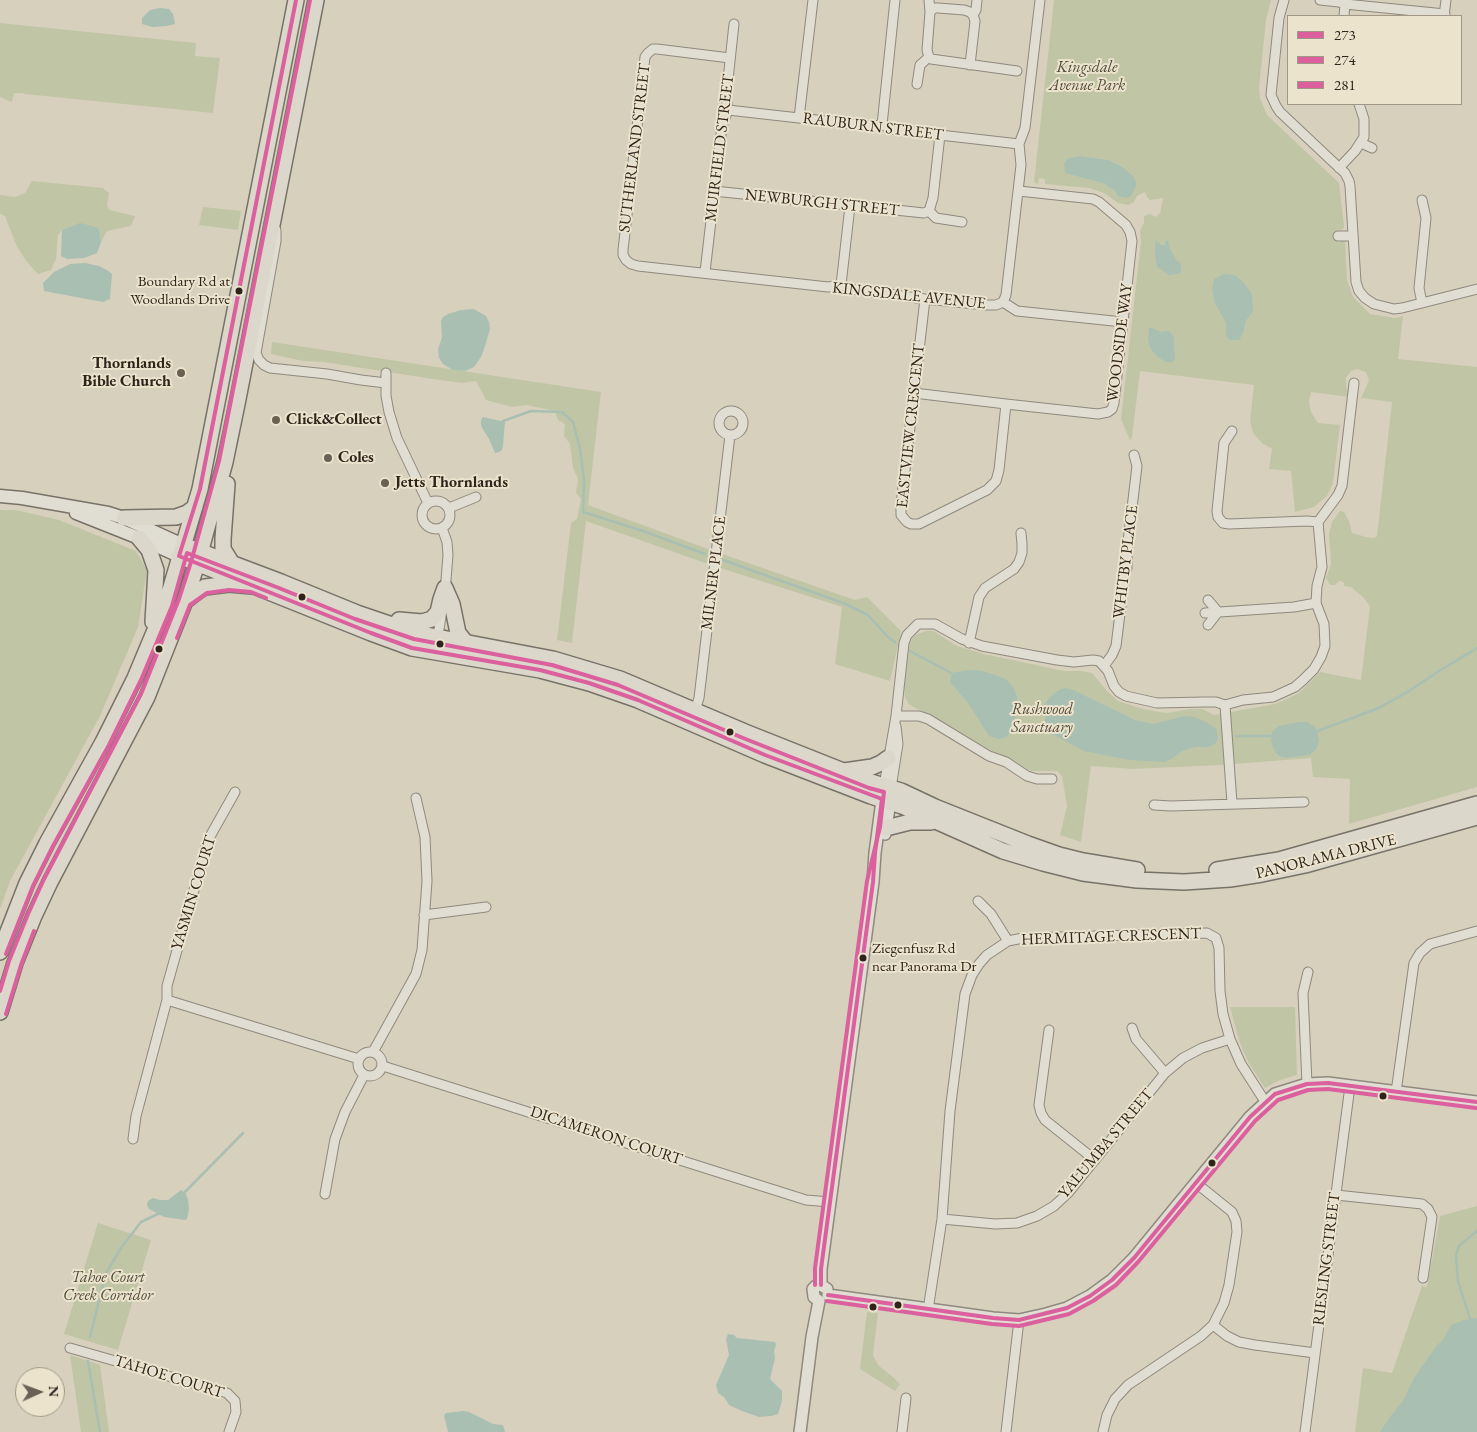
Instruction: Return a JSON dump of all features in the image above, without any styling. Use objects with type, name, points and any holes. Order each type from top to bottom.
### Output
[{"type":"main road","points":[[0,952],[27,883],[47,842],[103,742],[135,678],[166,604],[195,507],[296,0]]},
{"type":"main road","points":[[0,1012],[15,963],[34,916],[146,697],[185,601],[199,557],[225,462],[316,0]]},
{"type":"main road","points":[[234,315],[253,318]]},
{"type":"main road","points":[[231,562],[223,549],[223,521],[226,490],[239,428],[240,418],[237,404]]},
{"type":"main road","points":[[0,496],[108,513],[124,518],[181,551]]},
{"type":"main road","points":[[53,504],[139,538],[181,551]]},
{"type":"main road","points":[[124,518],[176,518],[195,507]]},
{"type":"main road","points":[[139,538],[149,550],[156,570],[152,636]]},
{"type":"main road","name":"PANORAMA DRIVE","points":[[181,551],[199,557],[231,562],[377,621],[416,633],[436,645],[589,683],[638,700],[765,755],[887,794],[900,791],[935,808],[1059,855],[1083,861],[1134,870],[1182,872],[1226,869],[1279,860],[1477,804]]},
{"type":"main road","name":"PANORAMA DRIVE","points":[[199,557],[252,586],[412,648],[467,644],[545,658],[620,678],[695,711],[871,782],[887,794],[938,822],[1003,851],[1083,873],[1128,879],[1184,882],[1230,879],[1282,871],[1477,817]]},
{"type":"main road","points":[[185,601],[206,587],[229,584],[252,586]]},
{"type":"main road","points":[[377,621],[422,622],[432,619],[438,612],[445,588]]},
{"type":"main road","points":[[445,588],[452,604],[458,633],[467,644]]},
{"type":"main road","points":[[842,771],[872,767],[888,758]]},
{"type":"main road","points":[[886,828],[910,822],[938,822]]},
{"type":"main road","points":[[17,908],[34,916]]},
{"type":"street","points":[[799,118],[813,0]]},
{"type":"street","points":[[882,125],[895,0]]},
{"type":"street","points":[[928,57],[929,0]]},
{"type":"street","points":[[973,15],[978,0]]},
{"type":"street","name":"KINGSDALE AVENUE","points":[[631,264],[828,287],[841,285],[851,289],[925,299],[986,305],[996,305],[1003,302],[1006,295],[1019,191],[1021,165],[1019,144],[1025,128],[1040,0]]},
{"type":"street","points":[[1284,0],[1271,88],[1273,100],[1280,112],[1345,173],[1350,186],[1356,282],[1359,291],[1365,298],[1378,306],[1394,309],[1477,289]]},
{"type":"street","points":[[1320,0],[1444,15],[1446,0]]},
{"type":"street","points":[[1344,15],[1345,4]]},
{"type":"street","points":[[930,12],[934,8],[938,8],[964,10],[973,15],[975,21],[970,65]]},
{"type":"street","name":"MUIRFIELD STREET","points":[[705,272],[722,126],[728,110],[726,98],[734,24]]},
{"type":"street","name":"SUTHERLAND STREET","points":[[631,264],[623,255],[623,250],[645,57],[648,53],[657,49],[730,58]]},
{"type":"street","points":[[928,57],[934,60],[1017,71]]},
{"type":"street","points":[[917,84],[920,65],[928,57]]},
{"type":"street","points":[[1339,168],[1355,151],[1364,137],[1364,118],[1359,105]]},
{"type":"street","name":"RAUBURN STREET","points":[[728,110],[870,126],[882,125],[896,130],[1019,144]]},
{"type":"street","points":[[929,211],[932,206],[940,136]]},
{"type":"street","points":[[1361,143],[1372,148]]},
{"type":"street","name":"NEWBURGH STREET","points":[[714,191],[919,214],[929,211],[936,218],[962,222]]},
{"type":"street","name":"WOODSIDE WAY","points":[[914,393],[1098,414],[1112,409],[1132,241],[1130,232],[1126,225],[1093,199],[1019,191]]},
{"type":"street","points":[[1422,200],[1426,218],[1419,288],[1422,303]]},
{"type":"street","points":[[841,285],[850,206]]},
{"type":"street","points":[[274,212],[276,241],[256,352],[259,360],[270,368],[386,383]]},
{"type":"street","points":[[1338,236],[1353,236]]},
{"type":"street","name":"EASTVIEW CRESCENT","points":[[925,299],[900,504],[901,515],[907,522],[919,524],[987,490],[996,481],[999,470],[1006,404]]},
{"type":"street","points":[[1003,302],[1017,310],[1123,322]]},
{"type":"street","points":[[386,373],[389,412],[398,438],[428,504]]},
{"type":"street","points":[[873,882],[886,828],[888,758],[896,716],[904,643],[907,634],[918,624],[935,624],[969,642],[1057,660],[1074,662],[1099,661],[1119,692],[1126,696],[1157,703],[1216,702],[1225,705],[1243,700],[1273,697],[1284,693],[1299,683],[1314,669],[1322,657],[1325,646],[1324,624],[1316,603],[1322,567],[1318,522],[1338,495],[1342,486],[1354,382]]},
{"type":"street","points":[[1232,431],[1224,443],[1217,511],[1218,517],[1223,523],[1318,522]]},
{"type":"street","name":"MILNER PLACE","points":[[695,711],[699,698],[730,435]]},
{"type":"street","name":"WHITBY PLACE","points":[[1104,666],[1116,646],[1125,573],[1128,568],[1127,550],[1137,466],[1134,455]]},
{"type":"street","points":[[449,508],[476,496]]},
{"type":"street","points":[[437,501],[449,508],[449,522],[442,528],[433,529],[425,524],[422,516],[428,504],[437,501]]},
{"type":"street","points":[[436,645],[448,556],[447,542],[442,528]]},
{"type":"street","points":[[969,642],[979,597],[985,588],[1014,569],[1019,562],[1022,554],[1021,533]]},
{"type":"street","points":[[1208,600],[1218,612]]},
{"type":"street","points":[[1205,613],[1294,607],[1316,603]]},
{"type":"street","points":[[1208,625],[1218,612]]},
{"type":"street","points":[[1225,705],[1232,804]]},
{"type":"street","points":[[896,716],[919,716],[928,719],[989,756],[1002,760],[1026,776],[1037,779],[1052,779]]},
{"type":"street","points":[[800,1432],[812,1337],[823,1298],[828,1290],[821,1285],[821,1269],[873,882],[875,853],[898,744],[896,716]]},
{"type":"street","name":"YASMIN COURT","points":[[133,1139],[136,1116],[167,1000],[167,986],[208,840],[236,792]]},
{"type":"street","points":[[374,1052],[416,974],[422,950],[427,881],[425,837],[416,798]]},
{"type":"street","points":[[1154,805],[1304,802]]},
{"type":"street","points":[[978,901],[990,914],[1008,941]]},
{"type":"street","points":[[424,915],[486,907]]},
{"type":"street","points":[[1396,1092],[1414,964],[1420,952],[1430,944],[1477,931]]},
{"type":"street","name":"HERMITAGE CRESCENT","points":[[928,1310],[942,1219],[950,1111],[965,994],[972,975],[979,964],[987,955],[1008,941],[1023,938],[1207,933],[1216,938],[1219,948],[1220,991],[1223,1014],[1230,1039],[1241,1064],[1266,1103]]},
{"type":"street","points":[[1307,1084],[1302,993],[1308,972]]},
{"type":"street","points":[[167,1000],[359,1059]]},
{"type":"street","points":[[1132,1028],[1136,1039],[1165,1074]]},
{"type":"street","points":[[1049,1030],[1039,1105],[1041,1113],[1045,1120],[1095,1160]]},
{"type":"street","name":"YALUMBA STREET","points":[[942,1219],[995,1224],[1017,1223],[1038,1216],[1054,1206],[1068,1193],[1165,1074],[1183,1058],[1202,1048],[1230,1039]]},
{"type":"street","points":[[366,1052],[374,1052],[380,1057],[383,1066],[380,1072],[374,1076],[364,1075],[359,1070],[359,1059],[366,1052]]},
{"type":"street","name":"DICAMERON COURT","points":[[383,1066],[806,1200],[830,1202]]},
{"type":"street","points":[[325,1194],[335,1139],[345,1112],[364,1075]]},
{"type":"street","points":[[823,1298],[1019,1320],[1067,1308],[1090,1296],[1112,1280],[1134,1258],[1250,1117],[1275,1094],[1307,1084],[1328,1083],[1477,1102]]},
{"type":"street","name":"RIESLING STREET","points":[[1305,1432],[1350,1086]]},
{"type":"street","points":[[1103,1432],[1107,1415],[1115,1399],[1128,1385],[1201,1336],[1212,1325],[1224,1303],[1229,1286],[1237,1232],[1236,1221],[1232,1212],[1196,1183]]},
{"type":"street","points":[[1336,1195],[1422,1204],[1428,1209],[1432,1217],[1424,1278]]},
{"type":"street","points":[[1006,1432],[1019,1320]]},
{"type":"street","points":[[1212,1325],[1239,1342],[1315,1354]]},
{"type":"street","name":"TAHOE COURT","points":[[70,1348],[228,1393],[235,1401],[236,1412],[230,1432]]},
{"type":"street","points":[[902,1432],[906,1398]]},
{"type":"green space","points":[[1054,0],[1271,0],[1266,20],[1259,88],[1260,98],[1267,115],[1339,183],[1344,226],[1343,229],[1334,232],[1334,237],[1338,242],[1345,240],[1347,280],[1353,297],[1370,314],[1395,318],[1403,316],[1398,359],[1477,367],[1477,787],[1349,824],[1350,779],[1313,777],[1311,758],[1133,769],[1091,766],[1081,842],[1060,835],[1067,806],[1062,776],[1057,771],[1031,771],[1004,758],[908,703],[905,697],[904,686],[909,646],[913,637],[926,631],[933,631],[957,646],[984,654],[1064,671],[1092,673],[1118,701],[1143,709],[1166,713],[1202,709],[1214,715],[1278,703],[1299,693],[1320,672],[1361,680],[1370,606],[1351,587],[1344,586],[1343,582],[1339,581],[1335,585],[1330,585],[1326,578],[1331,564],[1329,534],[1332,522],[1340,511],[1344,512],[1349,521],[1352,533],[1374,538],[1377,536],[1392,402],[1361,398],[1369,381],[1366,372],[1357,369],[1351,371],[1346,378],[1349,397],[1311,392],[1309,402],[1311,412],[1318,423],[1340,425],[1333,483],[1327,496],[1314,507],[1295,512],[1291,471],[1269,469],[1272,449],[1262,443],[1253,433],[1250,421],[1254,385],[1140,371],[1132,437],[1130,440],[1121,419],[1141,241],[1140,230],[1144,223],[1144,216],[1150,214],[1156,217],[1160,213],[1163,198],[1150,200],[1145,192],[1137,196],[1134,202],[1128,205],[1118,203],[1104,193],[1089,188],[1045,184],[1045,179],[1039,178],[1038,184],[1034,182]],"holes":[[[1079,156],[1109,160],[1121,166],[1136,187],[1132,195],[1114,190],[1101,182]],[[1253,312],[1246,321],[1244,331],[1226,336],[1226,323]],[[1154,330],[1165,331],[1174,337],[1175,359]]]},
{"type":"green space","points":[[0,23],[196,43],[195,56],[220,58],[213,113],[23,93],[14,93],[12,102],[2,98],[0,97]]},
{"type":"green space","points":[[32,181],[103,188],[109,193],[107,205],[109,210],[135,216],[131,226],[107,231],[101,242],[99,228],[62,230],[58,235],[56,259],[51,270],[38,274],[17,247],[5,216],[0,214],[0,195],[15,197],[25,193]]},
{"type":"green space","points":[[203,207],[241,211],[238,230],[199,225]]},
{"type":"green space","points":[[272,342],[601,392],[588,505],[855,600],[867,597],[901,631],[890,681],[835,664],[842,607],[705,563],[586,521],[572,643],[557,640],[571,523],[577,519],[581,499],[576,493],[578,479],[573,468],[570,444],[564,436],[565,424],[558,420],[555,411],[526,405],[512,407],[486,400],[476,381],[462,383],[324,362],[303,361],[271,354]]},
{"type":"green space","points":[[0,510],[16,510],[59,520],[136,551],[147,570],[138,627],[100,716],[10,881],[0,909]]},
{"type":"green space","points":[[1230,1007],[1295,1007],[1297,1075],[1280,1080],[1265,1088],[1248,1062],[1239,1040]]},
{"type":"green space","points":[[1477,1206],[1477,1432],[1355,1432],[1363,1368],[1392,1373],[1422,1286],[1427,1287],[1440,1216]]},
{"type":"green space","name":"Tahoe Court Creek Corridor","points":[[98,1223],[151,1240],[118,1350],[64,1334]]},
{"type":"green space","points":[[867,1312],[878,1313],[873,1355],[878,1365],[900,1384],[895,1391],[860,1369]]},
{"type":"green space","points":[[70,1355],[100,1365],[109,1432],[81,1432]]},
{"type":"shaded area","points":[[169,9],[173,14],[175,24],[152,27],[142,24],[142,18],[150,10]]},
{"type":"shaded area","points":[[1080,156],[1109,160],[1121,166],[1133,176],[1136,182],[1132,195],[1128,198],[1119,197],[1106,184],[1065,173],[1064,164],[1067,159]]},
{"type":"shaded area","points":[[80,223],[99,228],[101,242],[97,253],[84,258],[67,259],[61,256],[62,230]]},
{"type":"shaded area","points":[[1166,240],[1177,261],[1181,264],[1181,273],[1169,275],[1157,267],[1155,255],[1156,241],[1160,245],[1165,245]]},
{"type":"shaded area","points":[[85,263],[99,266],[112,274],[110,299],[103,302],[44,291],[43,283],[54,272],[70,264]]},
{"type":"shaded area","points":[[1224,274],[1235,275],[1252,294],[1253,312],[1246,321],[1244,331],[1239,340],[1230,340],[1226,336],[1226,323],[1215,303],[1212,290],[1214,279]]},
{"type":"shaded area","points":[[474,309],[486,316],[489,322],[490,329],[485,346],[481,357],[474,367],[465,371],[453,370],[443,364],[439,358],[438,350],[442,337],[441,321],[448,314]]},
{"type":"shaded area","points":[[1149,327],[1162,332],[1169,331],[1174,337],[1175,359],[1172,362],[1159,358],[1151,350],[1148,340]]},
{"type":"shaded area","points":[[483,417],[505,422],[502,450],[499,452],[495,453],[481,426]]},
{"type":"shaded area","points":[[969,670],[982,671],[1006,679],[1014,688],[1017,697],[1017,710],[1013,727],[1007,737],[999,739],[989,736],[968,703],[950,682],[952,673]]},
{"type":"shaded area","points":[[1066,688],[1135,720],[1153,724],[1185,716],[1195,717],[1215,728],[1218,739],[1215,744],[1182,751],[1165,762],[1129,760],[1084,751],[1050,733],[1045,727],[1045,704],[1059,690]]},
{"type":"shaded area","points":[[1307,722],[1314,726],[1319,741],[1316,750],[1309,755],[1286,758],[1279,756],[1274,750],[1271,740],[1272,732],[1279,726]]},
{"type":"shaded area","points":[[181,1190],[186,1194],[188,1200],[187,1219],[164,1217],[149,1209],[148,1201],[153,1198],[168,1200]]},
{"type":"shaded area","points":[[1477,1318],[1477,1432],[1380,1432],[1403,1401],[1414,1378],[1437,1345],[1443,1340],[1451,1325]]},
{"type":"shaded area","points":[[728,1334],[734,1335],[737,1338],[775,1342],[775,1358],[770,1379],[782,1391],[782,1401],[778,1414],[759,1417],[729,1405],[724,1397],[718,1393],[716,1385],[729,1355],[726,1339]]},
{"type":"shaded area","points":[[464,1411],[493,1424],[503,1425],[505,1432],[448,1432],[444,1416],[446,1413]]},
{"type":"waterway","points":[[503,421],[531,411],[562,412],[573,422],[580,448],[584,481],[583,512],[646,532],[705,554]]},
{"type":"waterway","points":[[723,560],[843,603],[868,615],[895,642]]},
{"type":"waterway","points":[[1315,732],[1379,708],[1477,648]]},
{"type":"waterway","points":[[910,651],[953,674]]},
{"type":"waterway","points":[[1236,736],[1274,736]]},
{"type":"waterway","points":[[183,1194],[243,1133]]},
{"type":"waterway","points":[[90,1337],[106,1273],[121,1248],[141,1222],[162,1212]]},
{"type":"waterway","points":[[1470,1319],[1458,1281],[1456,1255],[1459,1246],[1477,1231]]},
{"type":"waterway","points":[[88,1361],[100,1432]]},
{"type":"transit line","name":"273","points":[[296,0],[200,489],[179,556],[412,648],[540,670],[589,683],[638,700],[765,755],[882,799],[873,882],[821,1269],[821,1285]]},
{"type":"transit line","name":"281","points":[[0,991],[9,961],[44,879],[141,694],[179,599],[191,562],[219,461],[310,0]]},
{"type":"transit line","name":"274","points":[[6,954],[33,886],[109,745],[141,680],[172,606],[187,553],[355,619],[414,639],[552,665],[618,685],[743,738],[869,788],[884,792],[880,827],[867,881],[815,1268],[815,1285]]},
{"type":"transit line","name":"274","points":[[177,638],[190,605],[207,593],[229,590],[251,592],[266,598]]},
{"type":"transit line","name":"274","points":[[6,1014],[34,931]]},
{"type":"transit line","name":"273","points":[[828,1295],[1019,1320],[1067,1308],[1090,1296],[1112,1280],[1134,1258],[1250,1117],[1275,1094],[1307,1084],[1328,1083],[1477,1102]]},
{"type":"transit line","name":"274","points":[[827,1301],[992,1324],[1019,1326],[1069,1314],[1093,1301],[1116,1285],[1138,1262],[1255,1121],[1278,1100],[1308,1090],[1328,1089],[1476,1108]]},
{"type":"place","name":"Boundary Rd at Woodlands Drive","points":[[239,291]]},
{"type":"place","name":"Thornlands Bible Church","points":[[181,373]]},
{"type":"place","name":"Click&Collect","points":[[276,420]]},
{"type":"place","name":"Coles","points":[[328,458]]},
{"type":"place","name":"Jetts Thornlands","points":[[385,483]]},
{"type":"place","name":"Ziegenfusz Rd near Panorama Dr","points":[[863,958]]},
{"type":"park label","name":"Kingsdale Avenue Park","points":[[1087,77]]},
{"type":"park label","name":"Rushwood Sanctuary","points":[[1042,719]]}]
